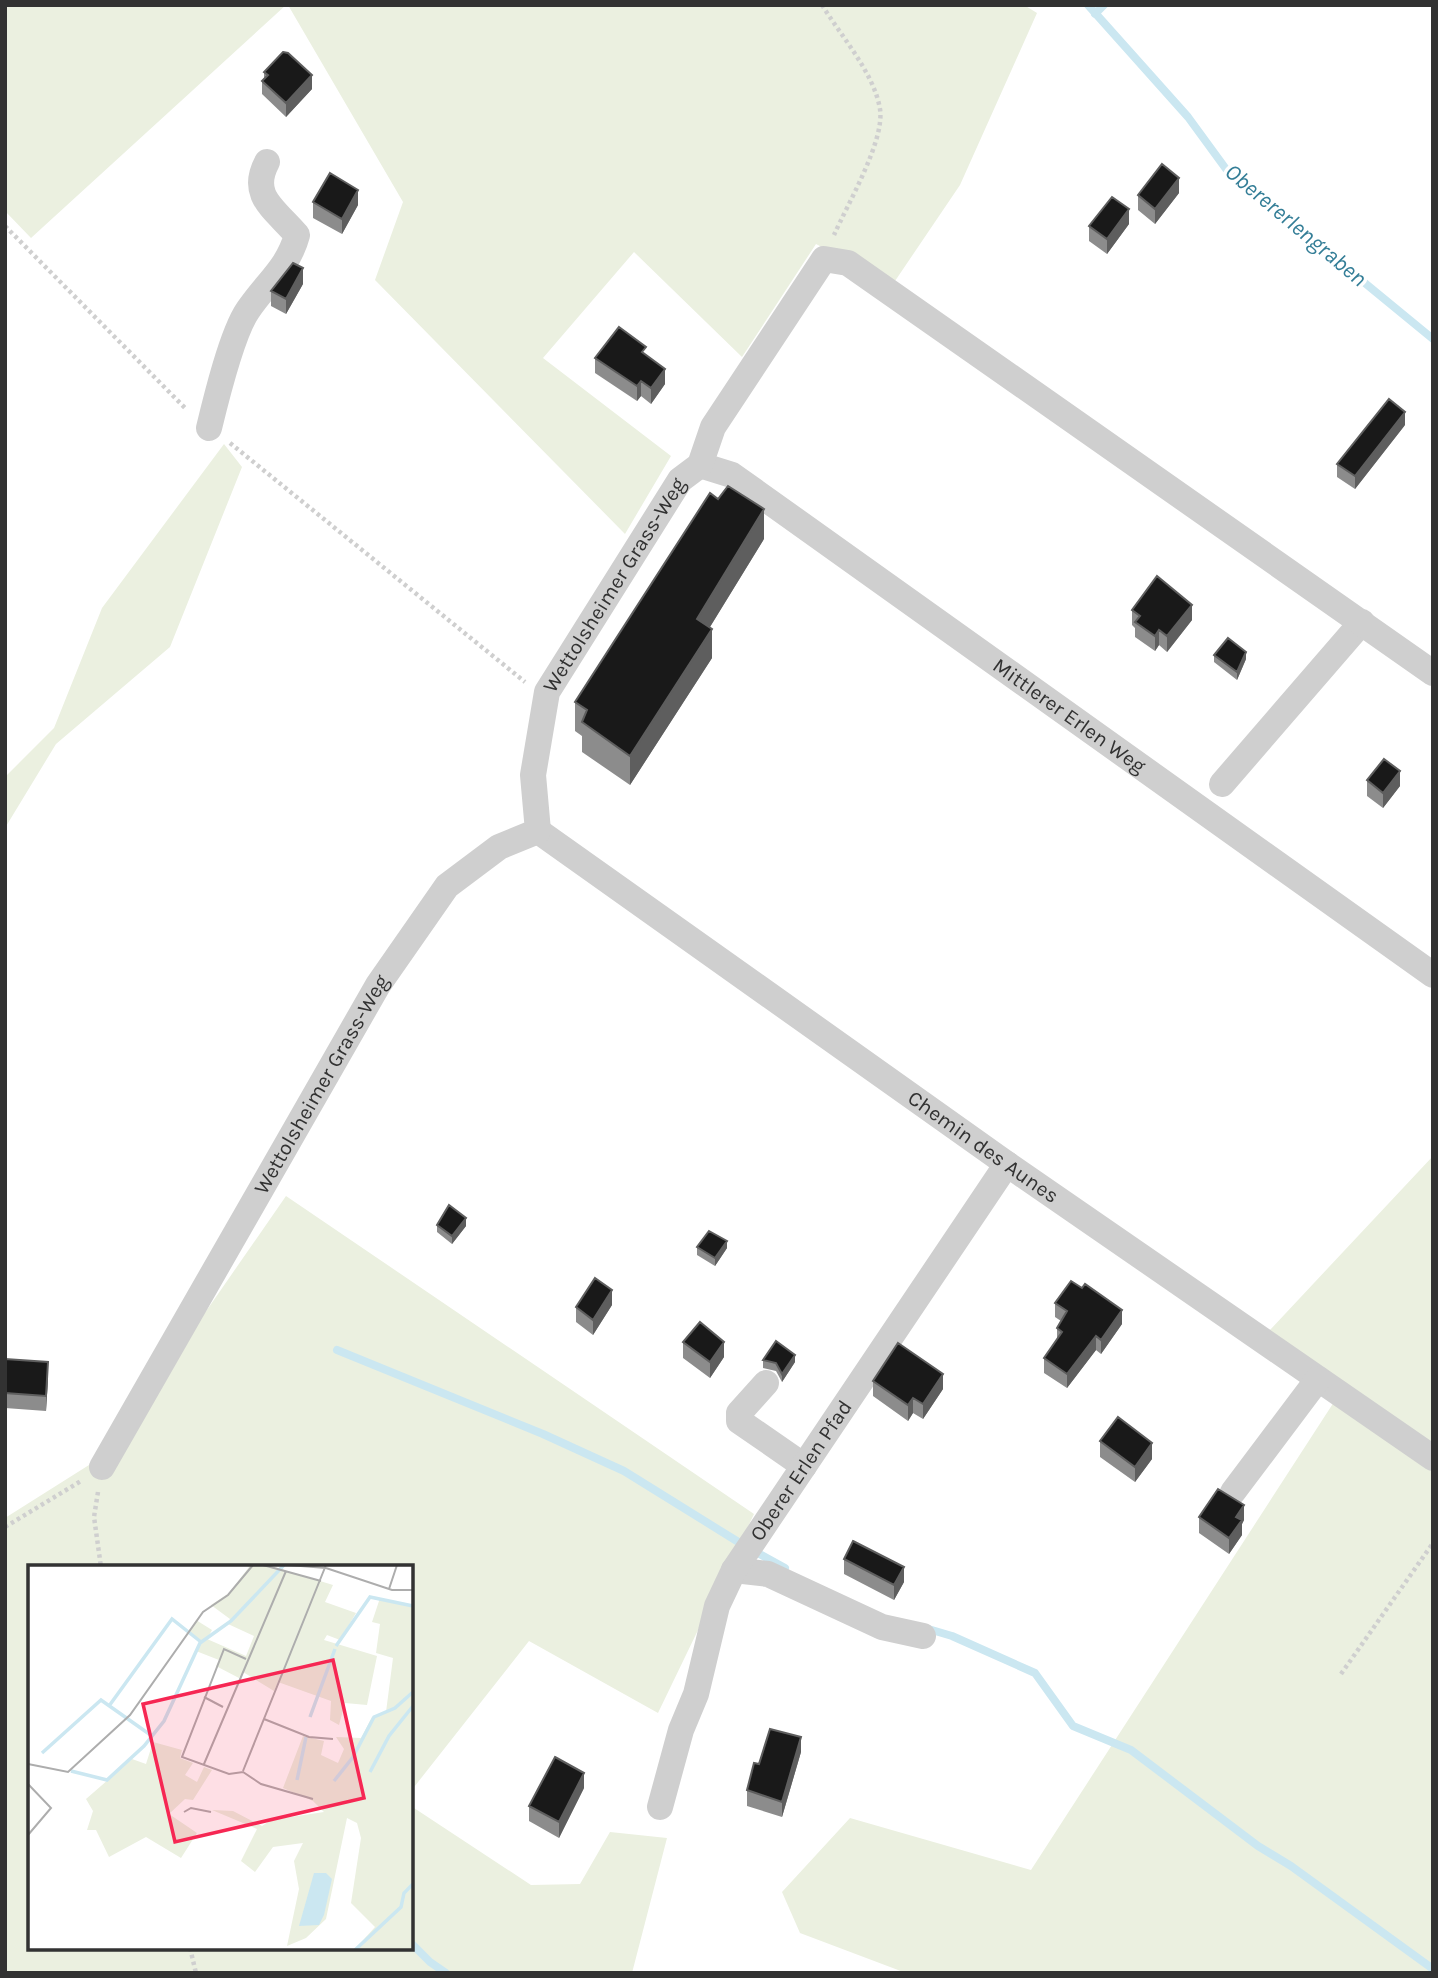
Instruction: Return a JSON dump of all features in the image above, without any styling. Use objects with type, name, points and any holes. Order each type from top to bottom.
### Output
[{"type":"street","points":[[209,428],[246,312],[291,258],[297,235],[260,191],[259,178],[267,162]]},
{"type":"street","name":"Wettolsheimer Grass-Weg","points":[[102,1467],[386,974],[447,886],[499,847],[538,831],[533,775],[547,692],[680,480],[700,465],[713,427],[824,259]]},
{"type":"street","points":[[824,259],[848,263],[1433,673]]},
{"type":"street","name":"Mittlerer Erlen Weg","points":[[700,465],[732,475],[1433,975]]},
{"type":"street","points":[[1222,784],[1362,622]]},
{"type":"street","name":"Chemin des Aunes","points":[[538,831],[1007,1164],[1433,1458]]},
{"type":"street","name":"Oberer Erlen Pfad","points":[[660,1807],[681,1730],[696,1694],[717,1606],[734,1570],[1007,1164]]},
{"type":"street","points":[[1233,1492],[1318,1379]]},
{"type":"street","points":[[766,1383],[739,1413],[739,1421],[804,1466]]},
{"type":"street","points":[[734,1570],[768,1574],[882,1627],[923,1636]]},
{"type":"path","points":[[822,5],[867,78],[880,110],[876,139],[824,259]]},
{"type":"path","points":[[5,226],[191,414],[524,681],[547,692]]},
{"type":"path","points":[[5,1528],[102,1467]]},
{"type":"path","points":[[101,1565],[94,1517],[102,1467]]},
{"type":"path","points":[[1342,1674],[1433,1544]]},
{"type":"path","points":[[190,1950],[196,1973]]},
{"type":"green space","points":[[5,5],[286,5],[31,238],[5,211]]},
{"type":"green space","points":[[288,5],[1024,5],[1037,13],[960,185],[893,284],[816,244],[742,357],[634,252],[543,358],[671,456],[625,534],[375,280],[403,202]]},
{"type":"green space","points":[[224,444],[242,467],[170,647],[56,744],[5,828],[5,777],[54,728],[102,608]]},
{"type":"green space","points":[[1433,1156],[1433,1973],[906,1973],[800,1933],[782,1892],[850,1818],[1031,1870],[1345,1385],[1269,1331]]},
{"type":"green space","points":[[286,1196],[754,1514],[658,1713],[529,1641],[413,1788],[413,1565],[28,1565],[28,1950],[413,1950],[413,1807],[531,1885],[580,1884],[610,1832],[667,1838],[632,1973],[5,1973],[5,1518],[89,1465],[209,1307]]},
{"type":"building","points":[[283,52],[288,53],[312,75],[286,103],[262,81],[268,75],[264,72]]},
{"type":"building","points":[[1162,164],[1179,178],[1155,209],[1138,195]]},
{"type":"building","points":[[330,173],[358,190],[342,219],[313,202]]},
{"type":"building","points":[[1112,197],[1129,209],[1107,239],[1089,226]]},
{"type":"building","points":[[293,263],[303,268],[286,299],[271,291]]},
{"type":"building","points":[[619,327],[646,347],[642,352],[665,369],[651,388],[641,381],[637,386],[595,358]]},
{"type":"building","points":[[1389,399],[1405,412],[1355,476],[1337,464]]},
{"type":"building","points":[[728,486],[764,509],[697,619],[712,629],[630,756],[582,722],[587,710],[575,702],[710,493],[718,499]]},
{"type":"building","points":[[1157,576],[1192,605],[1167,636],[1159,630],[1155,636],[1135,622],[1140,616],[1132,610]]},
{"type":"building","points":[[1228,638],[1246,652],[1237,672],[1214,655]]},
{"type":"building","points":[[1384,759],[1400,771],[1383,793],[1367,780]]},
{"type":"building","points":[[449,1205],[466,1218],[452,1236],[437,1225]]},
{"type":"building","points":[[709,1231],[727,1241],[715,1258],[697,1247]]},
{"type":"building","points":[[595,1278],[612,1290],[593,1320],[576,1307]]},
{"type":"building","points":[[1071,1281],[1082,1288],[1085,1284],[1122,1310],[1101,1340],[1096,1336],[1067,1374],[1044,1358],[1062,1332],[1057,1328],[1067,1311],[1055,1303]]},
{"type":"building","points":[[700,1322],[724,1342],[710,1362],[683,1342]]},
{"type":"building","points":[[776,1341],[795,1355],[782,1374],[776,1363],[763,1360]]},
{"type":"building","points":[[898,1343],[943,1374],[923,1404],[913,1398],[908,1405],[873,1381]]},
{"type":"building","points":[[5,1359],[48,1362],[46,1396],[5,1393]]},
{"type":"building","points":[[1118,1417],[1152,1443],[1135,1467],[1100,1441]]},
{"type":"building","points":[[1218,1489],[1244,1505],[1236,1517],[1242,1520],[1229,1538],[1199,1517]]},
{"type":"building","points":[[853,1541],[904,1567],[894,1585],[844,1559]]},
{"type":"building","points":[[770,1729],[801,1737],[782,1802],[747,1790],[754,1763],[759,1764]]},
{"type":"building","points":[[555,1757],[584,1773],[559,1822],[529,1806]]},
{"type":"waterway","name":"Oberererlengraben","points":[[1088,5],[1188,117],[1226,169],[1433,339]]},
{"type":"waterway","points":[[1095,14],[1104,5]]},
{"type":"waterway","points":[[337,1350],[543,1434],[624,1471],[740,1543]]},
{"type":"waterway","points":[[754,1551],[785,1568]]},
{"type":"waterway","points":[[925,1628],[952,1636],[1035,1673],[1073,1726],[1131,1750],[1258,1846],[1291,1866],[1433,1969]]},
{"type":"waterway","points":[[413,1945],[446,1973]]}]
